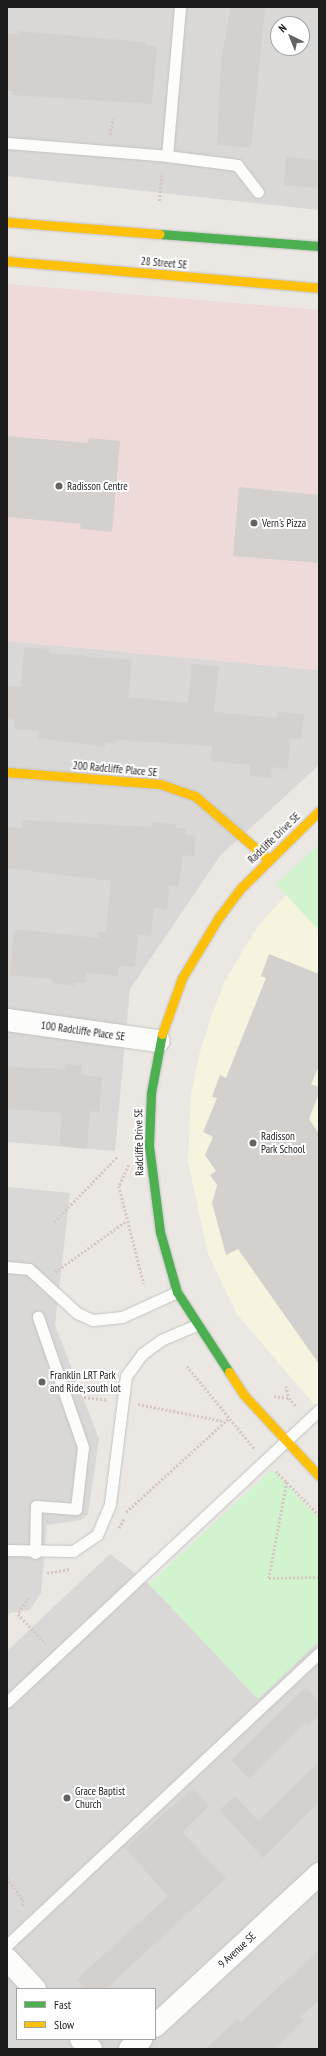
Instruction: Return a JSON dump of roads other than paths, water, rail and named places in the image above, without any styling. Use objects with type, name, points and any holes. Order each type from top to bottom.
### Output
[{"type":"street","points":[[7,222],[319,246]]},
{"type":"street","name":"28 Street SE","points":[[7,261],[319,288]]},
{"type":"street","name":"200 Radcliffe Place SE","points":[[7,772],[160,784],[195,796],[268,859]]},
{"type":"street","name":"Radcliffe Drive SE","points":[[319,811],[268,859],[219,917],[198,949],[158,1041],[150,1106],[151,1174],[160,1232],[178,1292],[197,1325],[244,1395],[319,1476]]},
{"type":"street","name":"100 Radcliffe Place SE","points":[[7,1020],[158,1041]]},
{"type":"street","name":"9 Avenue SE","points":[[156,2025],[319,1874]]},
{"type":"street","points":[[7,1959],[34,1988]]},
{"type":"street","points":[[83,2040],[91,2049]]},
{"type":"street","points":[[130,2049],[140,2040]]},
{"type":"lane","points":[[167,156],[180,7]]},
{"type":"lane","points":[[7,143],[167,156],[237,165],[258,192]]},
{"type":"lane","points":[[7,1267],[29,1269],[77,1313],[93,1320],[122,1317],[178,1292]]},
{"type":"lane","points":[[35,1553],[36,1506],[76,1509],[83,1447],[38,1317]]},
{"type":"lane","points":[[7,1550],[35,1553],[73,1551],[97,1535],[110,1504],[126,1376],[142,1354],[161,1340],[197,1325]]},
{"type":"lane","points":[[7,1702],[319,1410]]},
{"type":"lane","points":[[7,1946],[319,1652]]},
{"type":"place","name":"Radisson Centre","points":[[59,486]]},
{"type":"place","name":"Vern's Pizza","points":[[254,523]]},
{"type":"place","name":"Radisson Park School","points":[[253,1143]]},
{"type":"place","name":"Franklin LRT Park and Ride, south lot","points":[[42,1382]]},
{"type":"place","name":"Grace Baptist Church","points":[[67,1798]]}]
